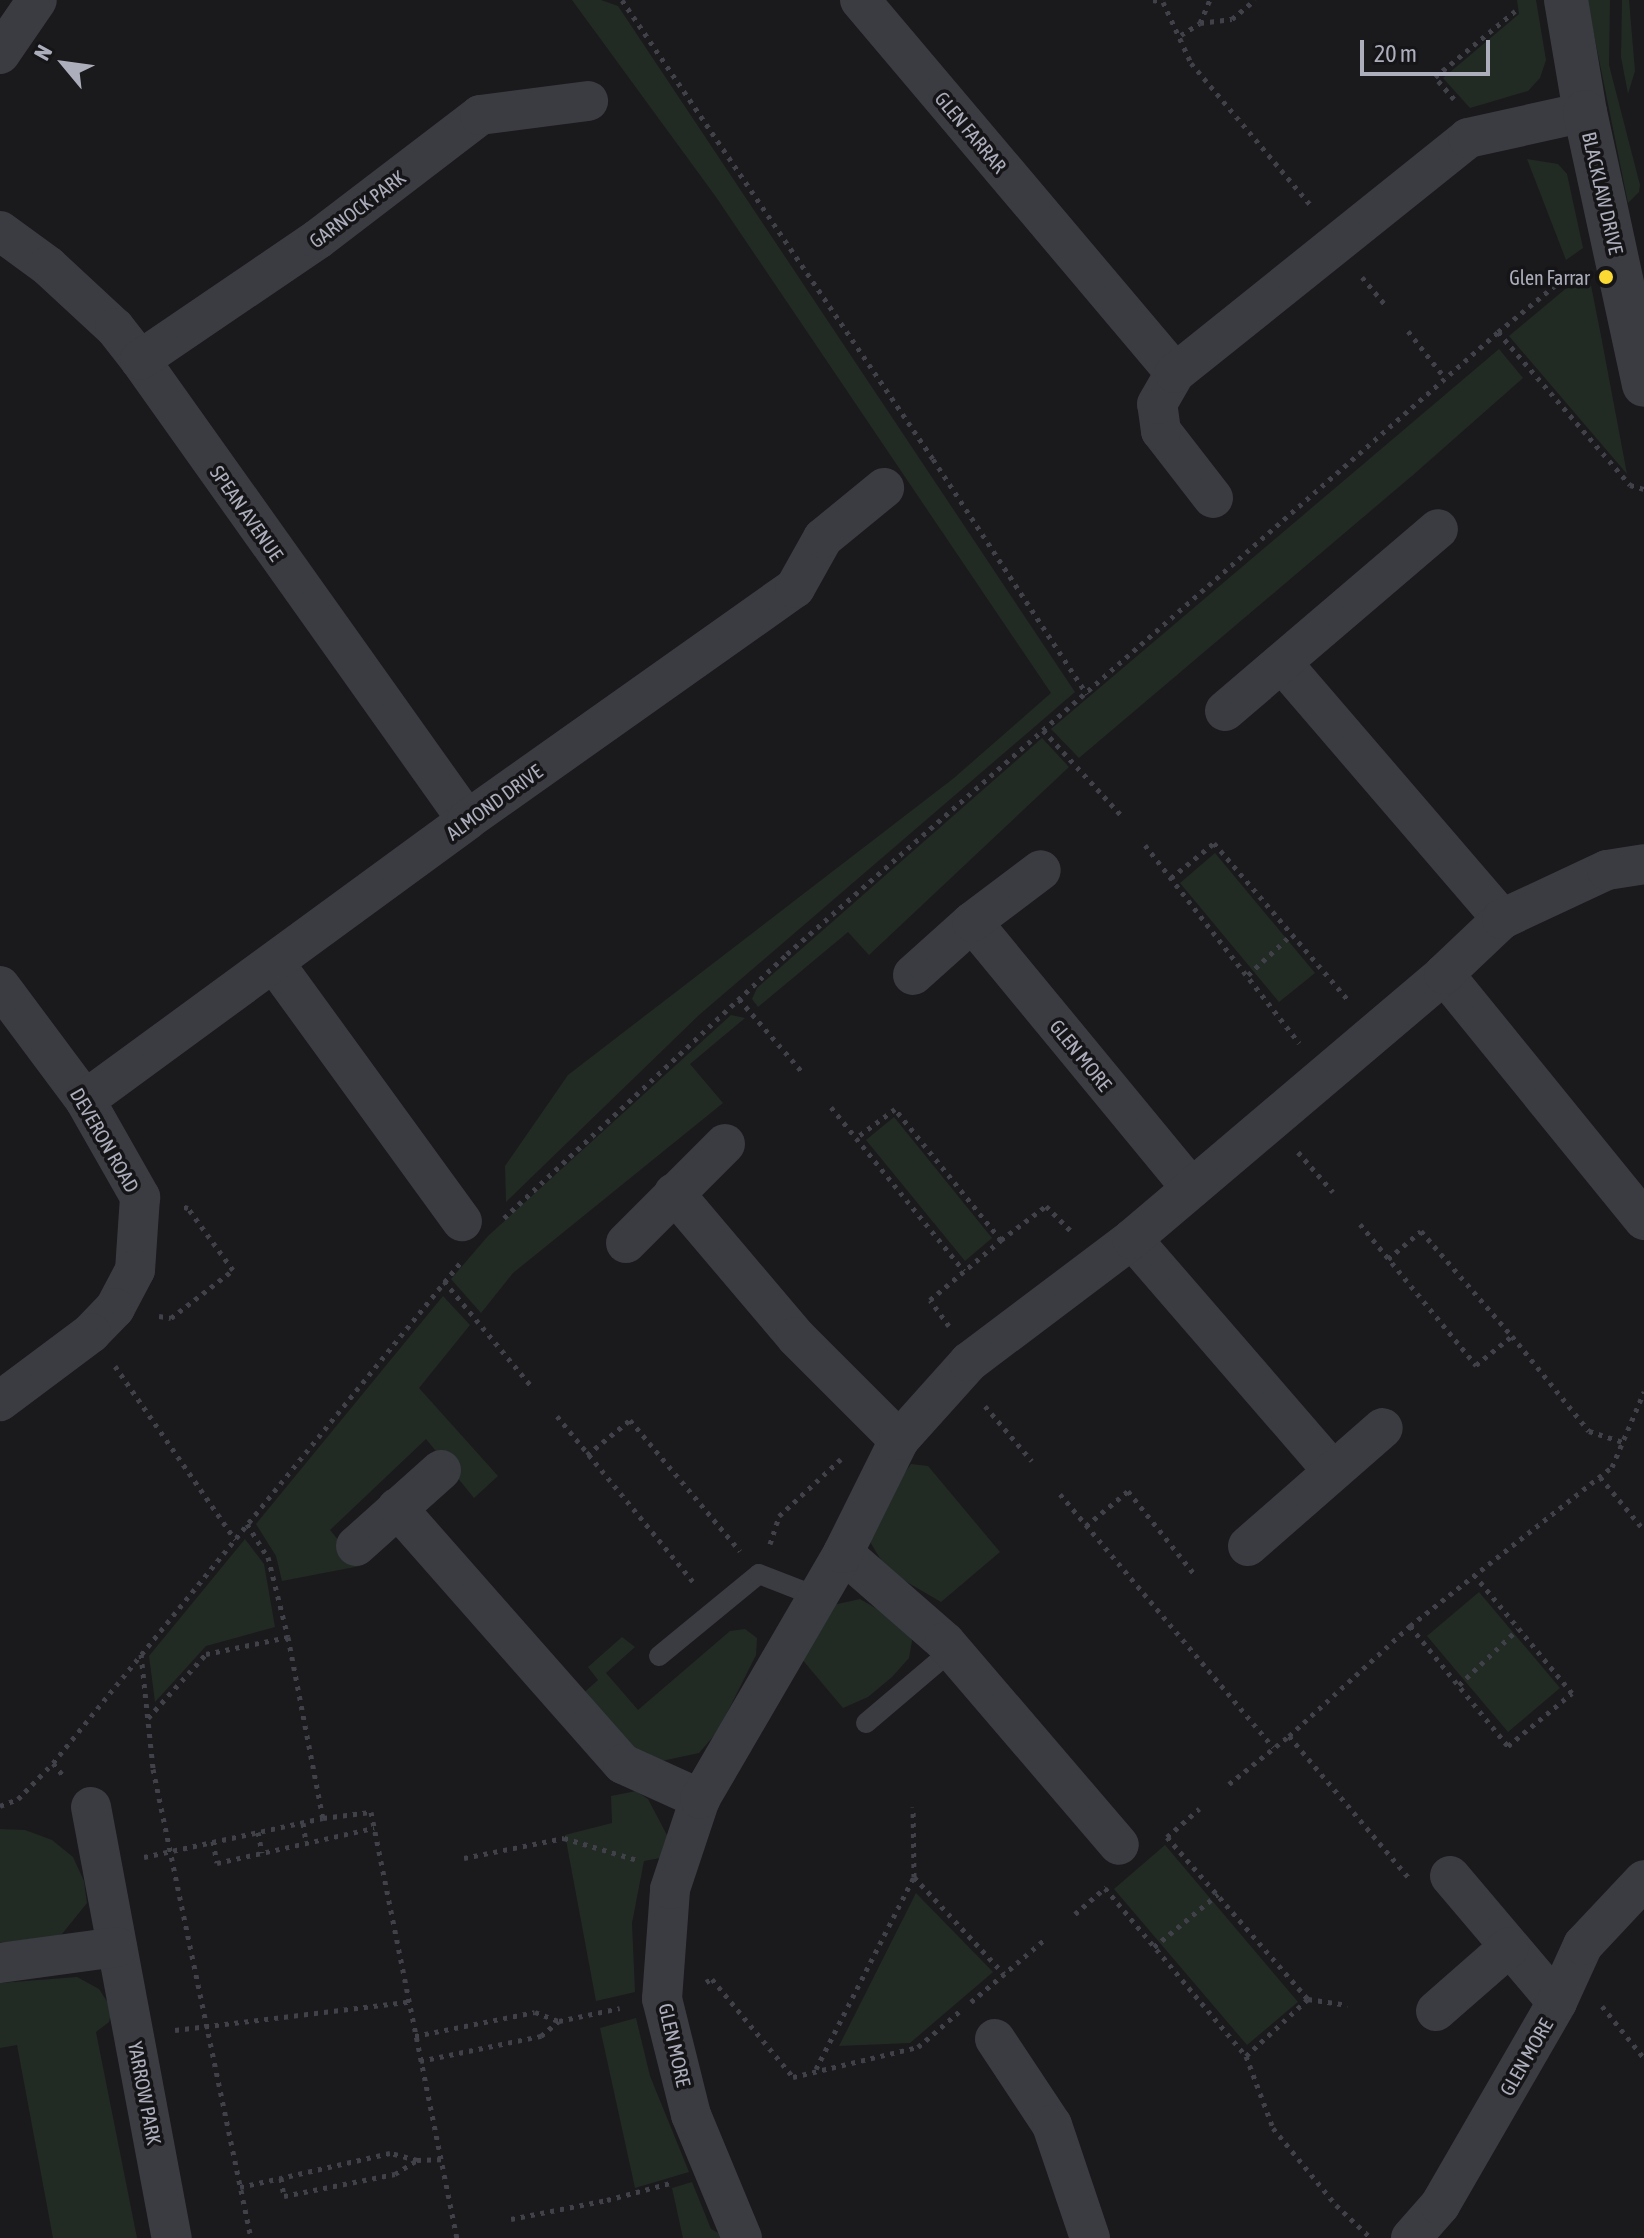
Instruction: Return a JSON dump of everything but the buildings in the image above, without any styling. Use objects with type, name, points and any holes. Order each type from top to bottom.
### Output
[{"type":"street","points":[[0,54],[37,0]]},
{"type":"street","name":"GLEN FARRAR","points":[[860,0],[1175,373]]},
{"type":"street","name":"BLACKLAW DRIVE","points":[[1566,0],[1585,112],[1644,385]]},
{"type":"street","name":"GARNOCK PARK","points":[[140,360],[318,239],[480,115],[588,101]]},
{"type":"street","points":[[1213,498],[1161,431],[1157,404],[1175,373],[1468,138],[1585,112]]},
{"type":"street","name":"SPEAN AVENUE","points":[[0,231],[48,266],[115,328],[467,820]]},
{"type":"street","name":"ALMOND DRIVE","points":[[85,1100],[275,964],[467,820],[795,588],[823,538],[884,488]]},
{"type":"street","points":[[1225,711],[1438,529]]},
{"type":"street","points":[[1282,663],[1502,919]]},
{"type":"street","name":"GLEN MORE","points":[[742,2238],[691,2115],[662,1999],[670,1889],[700,1799],[843,1553],[890,1431],[969,1362],[1132,1239],[1377,1032],[1502,919],[1607,870],[1644,864]]},
{"type":"street","points":[[913,975],[972,922],[1041,870]]},
{"type":"street","name":"GLEN MORE","points":[[972,922],[1191,1188]]},
{"type":"street","points":[[275,964],[477,1225]]},
{"type":"street","points":[[1444,974],[1644,1220]]},
{"type":"street","name":"DEVERON ROAD","points":[[0,1401],[103,1321],[135,1270],[140,1197],[85,1100],[3,998]]},
{"type":"street","points":[[626,1243],[725,1144]]},
{"type":"street","points":[[674,1193],[796,1337],[890,1431]]},
{"type":"street","points":[[1132,1239],[1333,1471]]},
{"type":"street","points":[[1248,1546],[1383,1428]]},
{"type":"street","points":[[356,1546],[441,1470]]},
{"type":"street","points":[[397,1508],[623,1764],[700,1799]]},
{"type":"street","points":[[843,1553],[952,1650],[1119,1845]]},
{"type":"street","name":"YARROW PARK","points":[[91,1807],[172,2238]]},
{"type":"street","points":[[1450,1876],[1509,1947],[1565,1986]]},
{"type":"street","name":"GLEN MORE","points":[[1411,2238],[1440,2205],[1565,1986],[1583,1945],[1644,1880]]},
{"type":"street","points":[[0,1963],[117,1947]]},
{"type":"street","points":[[1436,2011],[1509,1947]]},
{"type":"street","points":[[995,2039],[1052,2125],[1090,2238]]},
{"type":"lane","points":[[659,1656],[759,1574],[818,1597]]},
{"type":"lane","points":[[866,1723],[952,1650]]},
{"type":"path","points":[[622,0],[933,459],[1087,694]]},
{"type":"path","points":[[1153,0],[1163,1],[1181,35],[1191,63],[1339,240],[1349,262],[1385,304]]},
{"type":"path","points":[[1200,23],[1210,0]]},
{"type":"path","points":[[1181,35],[1200,23],[1232,19],[1255,0]]},
{"type":"path","points":[[1478,136],[1465,112],[1435,77],[1515,11]]},
{"type":"path","points":[[477,1225],[739,999],[1445,378],[1614,237]]},
{"type":"path","points":[[1408,331],[1445,378]]},
{"type":"path","points":[[1498,332],[1630,485],[1644,489]]},
{"type":"path","points":[[1043,730],[1121,815]]},
{"type":"path","points":[[1171,878],[1214,843],[1377,1032]]},
{"type":"path","points":[[1145,845],[1323,1076]]},
{"type":"path","points":[[1248,975],[1291,935]]},
{"type":"path","points":[[739,999],[804,1074]]},
{"type":"path","points":[[831,1107],[964,1271]]},
{"type":"path","points":[[856,1138],[895,1109],[1001,1240]]},
{"type":"path","points":[[1271,1121],[1333,1192]]},
{"type":"path","points":[[140,1197],[188,1208],[233,1270],[171,1318],[103,1321],[235,1539]]},
{"type":"path","points":[[969,1362],[955,1346],[953,1333],[930,1300],[1001,1240],[1046,1206],[1100,1263]]},
{"type":"path","points":[[1360,1224],[1476,1365],[1512,1336]]},
{"type":"path","points":[[1388,1259],[1421,1231],[1589,1431],[1622,1442]]},
{"type":"path","points":[[0,1806],[18,1799],[53,1763],[462,1261]]},
{"type":"path","points":[[444,1281],[532,1387]]},
{"type":"path","points":[[1229,1784],[1289,1736],[1410,1626],[1612,1467],[1644,1392]]},
{"type":"path","points":[[992,1413],[1032,1461]]},
{"type":"path","points":[[557,1416],[717,1611]]},
{"type":"path","points":[[587,1455],[630,1420],[759,1574]]},
{"type":"path","points":[[759,1574],[779,1516],[890,1431]]},
{"type":"path","points":[[1600,1477],[1644,1530]]},
{"type":"path","points":[[1086,1526],[1128,1491],[1195,1575]]},
{"type":"path","points":[[1060,1494],[1273,1747]]},
{"type":"path","points":[[247,1524],[268,1557],[288,1637],[323,1818]]},
{"type":"path","points":[[1410,1626],[1508,1746],[1572,1693],[1476,1577]]},
{"type":"path","points":[[1459,1685],[1518,1629]]},
{"type":"path","points":[[147,1718],[206,1654],[288,1637]]},
{"type":"path","points":[[141,1654],[147,1718],[170,1849],[251,2238]]},
{"type":"path","points":[[1289,1736],[1415,1885],[1450,1876]]},
{"type":"path","points":[[815,2070],[914,1877],[913,1807]]},
{"type":"path","points":[[103,1868],[170,1849],[323,1818],[371,1812],[457,2238]]},
{"type":"path","points":[[303,1823],[306,1843]]},
{"type":"path","points":[[213,1841],[217,1863],[374,1828]]},
{"type":"path","points":[[258,1832],[262,1853]]},
{"type":"path","points":[[1167,1837],[1308,1999],[1348,2005]]},
{"type":"path","points":[[464,1858],[564,1838],[676,1873]]},
{"type":"path","points":[[914,1877],[1004,1974]]},
{"type":"path","points":[[1105,1888],[1246,2056],[1273,2128],[1336,2205],[1371,2238]]},
{"type":"path","points":[[1154,1947],[1218,1894]]},
{"type":"path","points":[[662,1999],[712,1979],[793,2077],[918,2047],[1044,1940]]},
{"type":"path","points":[[1565,1986],[1644,2058]]},
{"type":"path","points":[[1246,2056],[1308,1999]]},
{"type":"path","points":[[134,2037],[206,2025],[408,2002]]},
{"type":"path","points":[[415,2036],[535,2012],[559,2021]]},
{"type":"path","points":[[420,2061],[541,2036],[559,2021],[591,2015]]},
{"type":"path","points":[[240,2187],[390,2153],[417,2160],[441,2159]]},
{"type":"path","points":[[281,2178],[284,2196],[395,2174],[417,2160]]},
{"type":"path","points":[[511,2219],[607,2200],[714,2171]]},
{"type":"shaded area","points":[[572,0],[601,0],[618,6],[1075,692],[699,1015],[506,1202],[505,1166],[568,1075],[954,778],[1051,693],[716,197]]},
{"type":"shaded area","points":[[1517,0],[1536,0],[1546,60],[1540,78],[1528,91],[1470,108],[1443,78],[1519,14]]},
{"type":"shaded area","points":[[1587,0],[1610,0],[1609,65],[1640,185],[1639,192],[1628,203]]},
{"type":"shaded area","points":[[1622,0],[1629,0],[1635,71],[1628,94],[1621,57]]},
{"type":"shaded area","points":[[1527,159],[1558,164],[1567,174],[1583,248],[1566,260]]},
{"type":"shaded area","points":[[1588,270],[1602,341],[1627,474],[1509,336]]},
{"type":"shaded area","points":[[1499,349],[1523,378],[1413,475],[1079,758],[1051,729]]},
{"type":"shaded area","points":[[1042,738],[1069,767],[869,955],[848,932],[758,1007],[752,999],[757,988]]},
{"type":"shaded area","points":[[1215,853],[1315,973],[1279,1002],[1180,883]]},
{"type":"shaded area","points":[[731,1015],[745,1018],[690,1064],[723,1103],[513,1273],[481,1313],[451,1279],[488,1236]]},
{"type":"shaded area","points":[[894,1117],[992,1238],[965,1261],[866,1140]]},
{"type":"shaded area","points":[[443,1296],[470,1325],[419,1388],[498,1476],[474,1498],[426,1439],[330,1530],[360,1566],[282,1581],[276,1556],[256,1524]]},
{"type":"shaded area","points":[[911,1464],[928,1466],[1000,1552],[941,1602],[888,1571],[870,1542],[882,1505]]},
{"type":"shaded area","points":[[245,1539],[264,1564],[275,1627],[206,1646],[155,1702],[149,1656]]},
{"type":"shaded area","points":[[1479,1592],[1560,1688],[1508,1732],[1427,1636]]},
{"type":"shaded area","points":[[860,1599],[908,1627],[912,1641],[909,1658],[892,1677],[868,1697],[843,1708],[801,1658],[833,1605]]},
{"type":"shaded area","points":[[745,1629],[757,1638],[756,1655],[718,1731],[699,1753],[657,1762],[633,1751],[577,1699],[598,1680],[588,1667],[622,1637],[635,1647],[606,1673],[638,1710],[730,1631]]},
{"type":"shaded area","points":[[636,1791],[648,1799],[668,1837],[660,1858],[644,1861],[632,1923],[635,1992],[596,2001],[565,1835],[612,1823],[611,1796]]},
{"type":"shaded area","points":[[0,1829],[25,1830],[52,1840],[73,1857],[84,1881],[87,1903],[62,1934],[33,1944],[0,1942]]},
{"type":"shaded area","points":[[1165,1845],[1298,2002],[1247,2045],[1114,1889]]},
{"type":"shaded area","points":[[916,1893],[993,1972],[910,2043],[839,2046]]},
{"type":"shaded area","points":[[77,1977],[99,1989],[112,2009],[109,2022],[96,2032],[137,2238],[53,2238],[17,2045],[0,2048],[0,1983]]},
{"type":"shaded area","points":[[636,2018],[650,2076],[689,2172],[635,2188],[600,2028]]},
{"type":"shaded area","points":[[692,2182],[711,2229],[728,2238],[683,2238],[672,2188]]},
{"type":"place","name":"Glen Farrar","points":[[1606,277]]}]
